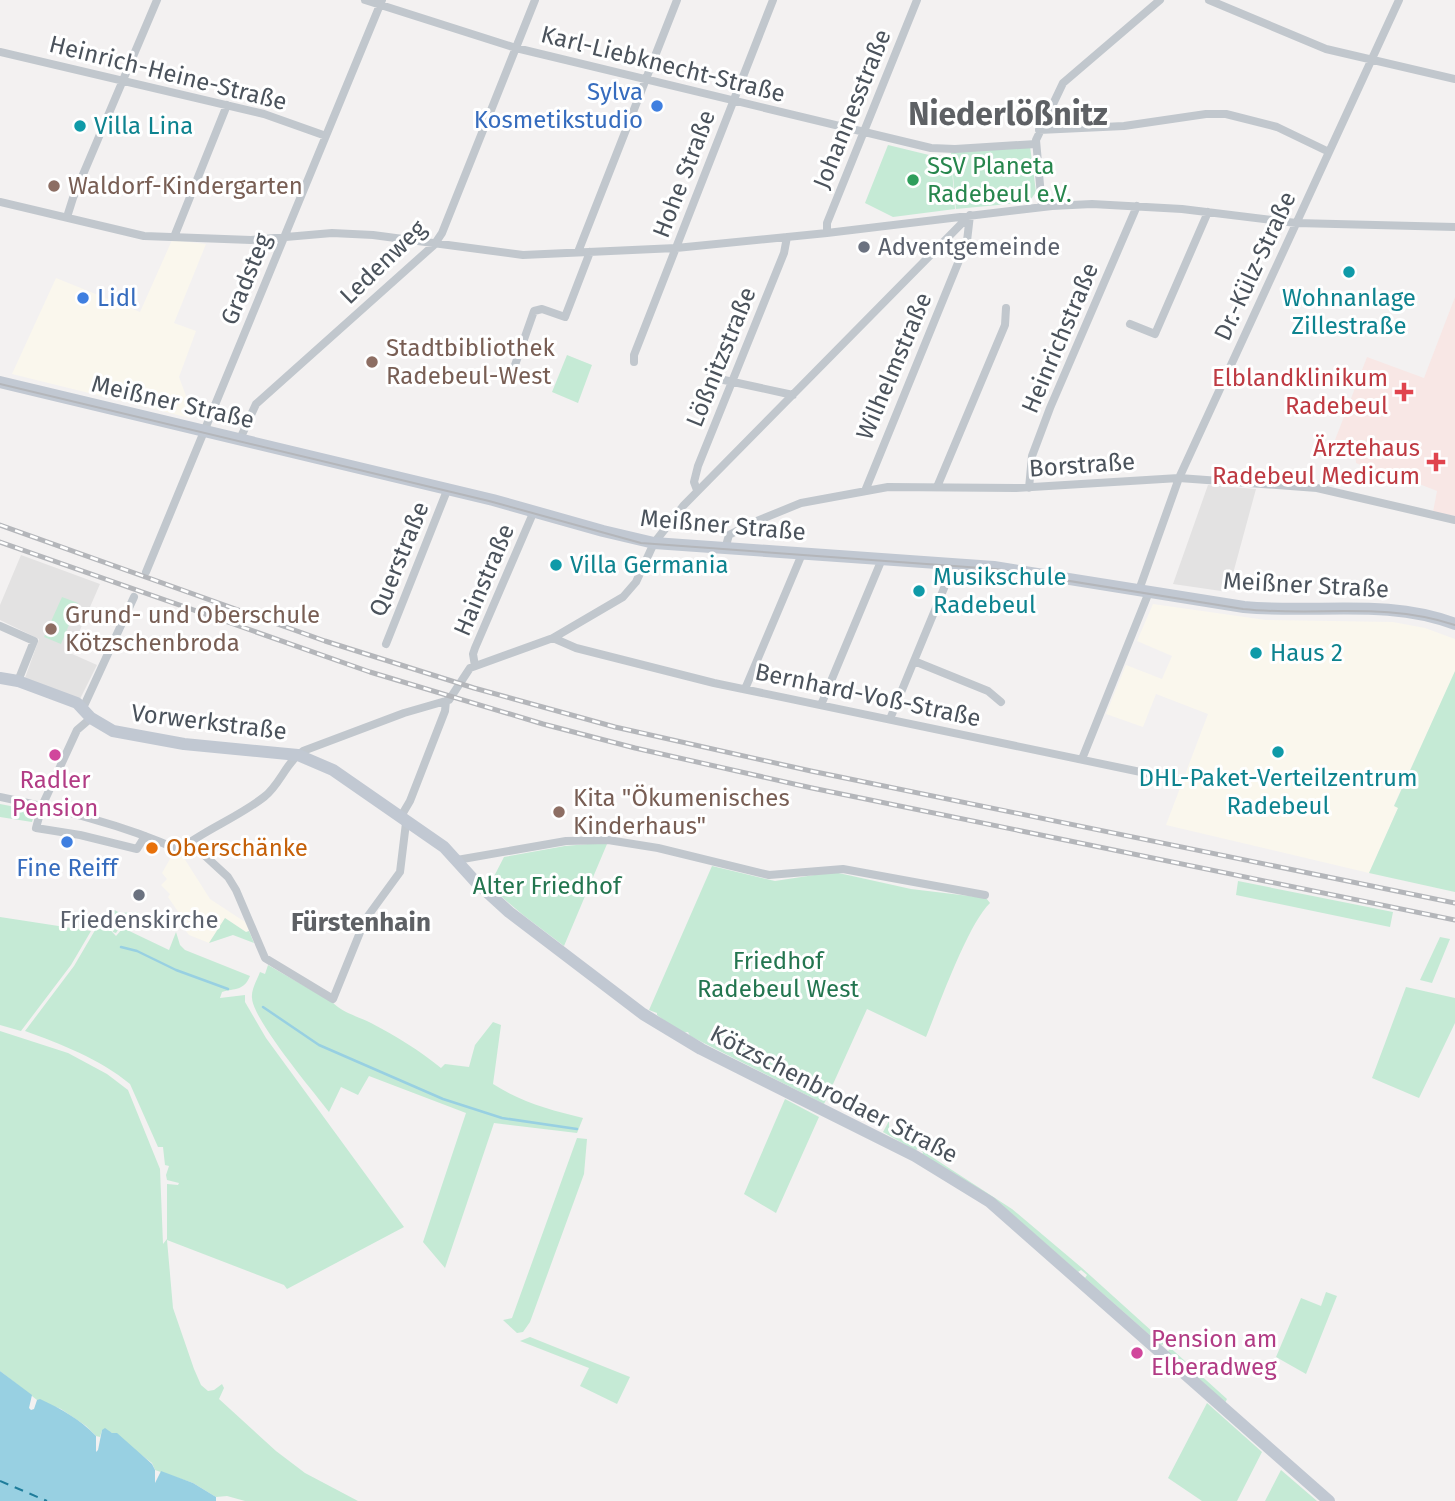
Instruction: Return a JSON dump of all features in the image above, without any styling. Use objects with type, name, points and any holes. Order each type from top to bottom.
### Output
[{"type":"street","points":[[67,216],[157,0]]},
{"type":"street","name":"Karl-Liebknecht-Straße","points":[[365,0],[516,48],[931,148],[1036,144]]},
{"type":"street","name":"Ledenweg","points":[[240,439],[256,404],[434,245],[442,233],[535,0]]},
{"type":"street","points":[[578,253],[677,0]]},
{"type":"street","name":"Hohe Straße","points":[[634,362],[634,355],[774,0]]},
{"type":"street","name":"Johannesstraße","points":[[827,233],[827,223],[917,0]]},
{"type":"street","points":[[1042,207],[1036,144],[1063,83],[1160,0]]},
{"type":"street","points":[[1209,0],[1326,49],[1455,79]]},
{"type":"street","name":"Dr.-Külz-Straße","points":[[1082,759],[1144,591],[1179,478],[1399,0]]},
{"type":"street","name":"Gradsteg","points":[[146,572],[381,3]]},
{"type":"street","name":"Heinrich-Heine-Straße","points":[[0,52],[227,105],[289,121],[326,136]]},
{"type":"street","points":[[174,237],[227,105]]},
{"type":"street","points":[[1040,131],[1226,114],[1269,125],[1329,152]]},
{"type":"street","points":[[0,202],[67,216],[132,234],[239,240],[339,233],[523,255],[676,248],[1042,207],[1092,204],[1208,212],[1296,223],[1455,227]]},
{"type":"street","name":"Heinrichstraße","points":[[1029,488],[1032,456],[1049,408],[1137,206]]},
{"type":"street","points":[[1130,324],[1155,334],[1208,212]]},
{"type":"street","points":[[0,797],[42,806],[145,836],[179,850],[199,834],[266,796],[298,755],[326,741],[446,701],[450,699],[466,671],[553,638],[623,597],[636,582],[654,543],[697,490],[970,215]]},
{"type":"street","name":"Wilhelmstraße","points":[[865,491],[967,241],[970,215]]},
{"type":"street","name":"Lößnitzstraße","points":[[697,490],[694,482],[698,466],[784,253],[787,237]]},
{"type":"street","points":[[515,365],[534,311],[542,309],[565,317],[590,252]]},
{"type":"street","points":[[937,487],[1005,325],[1006,308]]},
{"type":"street","points":[[710,377],[793,395]]},
{"type":"street","name":"Meißner Straße","points":[[0,382],[448,488],[615,535],[654,543],[1015,570],[1262,609],[1392,610],[1421,613],[1455,624]]},
{"type":"street","name":"Borstraße","points":[[725,549],[729,536],[752,523],[801,503],[897,486],[1029,488],[1179,478],[1317,488],[1455,520]]},
{"type":"street","name":"Querstraße","points":[[386,644],[448,488]]},
{"type":"street","name":"Hainstraße","points":[[475,666],[473,654],[534,511]]},
{"type":"street","points":[[745,689],[803,554]]},
{"type":"street","points":[[821,705],[881,559]]},
{"type":"street","points":[[890,719],[954,564]]},
{"type":"street","points":[[134,597],[87,713],[42,806],[36,828],[80,835],[137,849],[145,836]]},
{"type":"street","points":[[0,626],[34,641],[18,681]]},
{"type":"street","name":"Bernhard-Voß-Straße","points":[[553,638],[576,648],[685,677],[1179,780]]},
{"type":"street","points":[[914,661],[988,691],[1001,702]]},
{"type":"street","name":"Vorwerkstraße","points":[[0,678],[18,681],[77,703],[113,731],[184,744],[298,755]]},
{"type":"street","points":[[190,842],[228,877],[265,958],[333,999],[368,915],[400,872],[403,821],[445,711],[446,701]]},
{"type":"street","name":"Kötzschenbrodaer Straße","points":[[298,755],[333,770],[444,848],[509,912],[663,1027],[915,1156],[990,1202],[1329,1501]]},
{"type":"street","points":[[457,860],[566,841],[608,840],[658,848],[769,875],[843,869],[985,895]]},
{"type":"shaded area","points":[[172,240],[206,244],[174,323],[196,331],[179,377],[190,418],[12,374],[56,278],[140,312]]},
{"type":"shaded area","name":"Elblandklinikum Radebeul","points":[[1455,297],[1455,516],[1433,512],[1437,491],[1356,463],[1355,449],[1335,440],[1367,357],[1424,378]]},
{"type":"shaded area","points":[[1208,485],[1256,489],[1228,592],[1173,584]]},
{"type":"shaded area","name":"Grund- und Oberschule Kötzschenbroda","points":[[21,555],[100,584],[70,653],[97,665],[80,699],[25,678],[39,639],[0,620],[0,605]]},
{"type":"shaded area","points":[[1153,604],[1266,620],[1393,622],[1425,628],[1455,639],[1455,672],[1394,805],[1398,808],[1369,873],[1166,825],[1208,714],[1156,694],[1143,727],[1106,714],[1126,665],[1162,679],[1172,656],[1137,641]]},
{"type":"shaded area","points":[[174,852],[184,858],[210,899],[245,922],[249,931],[246,932],[225,918],[209,943],[189,935],[183,927],[181,916],[168,897],[170,894],[161,885],[167,879],[162,873]]},
{"type":"green space","name":"SSV Planeta Radebeul e.V.","points":[[888,145],[929,155],[951,156],[955,209],[893,217],[865,203]]},
{"type":"green space","points":[[1030,146],[1036,192],[1029,202],[956,209],[951,153]]},
{"type":"green space","points":[[567,355],[592,365],[578,403],[552,392]]},
{"type":"green space","points":[[62,597],[78,603],[61,644],[44,637]]},
{"type":"green space","points":[[1455,671],[1455,892],[1369,873],[1398,808],[1394,806]]},
{"type":"green space","points":[[0,804],[26,809],[34,814],[32,822],[0,817]]},
{"type":"green space","name":"Alter Friedhof","points":[[588,844],[607,844],[564,946],[489,886],[504,857]]},
{"type":"green space","name":"Friedhof Radebeul West","points":[[712,866],[775,881],[834,872],[911,889],[986,898],[990,903],[981,913],[964,946],[926,1037],[867,1009],[824,1104],[690,1036],[688,1032],[681,1033],[657,1013],[649,1010]]},
{"type":"green space","points":[[1238,881],[1393,912],[1390,927],[1236,895]]},
{"type":"green space","points":[[109,907],[120,913],[138,912],[136,923],[123,922],[116,933],[113,932],[111,925],[104,920]]},
{"type":"green space","points":[[0,917],[91,931],[71,965],[21,1031],[0,1025]]},
{"type":"green space","points":[[225,918],[246,932],[249,931],[254,943],[233,935],[209,943]]},
{"type":"green space","points":[[101,920],[116,936],[123,928],[169,950],[176,932],[180,945],[185,950],[250,976],[242,987],[222,992],[220,998],[245,995],[245,1002],[266,1038],[404,1227],[287,1289],[284,1285],[167,1240],[173,1308],[201,1385],[208,1391],[222,1384],[224,1388],[219,1399],[276,1451],[305,1473],[358,1501],[245,1501],[227,1496],[216,1497],[193,1483],[155,1470],[152,1463],[112,1433],[102,1430],[100,1437],[96,1436],[61,1409],[37,1400],[0,1371],[0,1031],[68,1053],[107,1074],[128,1090],[160,1169],[163,1244],[167,1239],[167,1184],[179,1183],[167,1180],[169,1166],[165,1165],[163,1147],[158,1147],[130,1084],[93,1060],[25,1031],[74,966]]},
{"type":"green space","points":[[1440,937],[1450,939],[1432,983],[1420,980]]},
{"type":"green space","points":[[268,965],[345,1012],[398,1038],[441,1068],[445,1064],[469,1067],[475,1045],[493,1022],[501,1025],[493,1084],[525,1101],[583,1118],[577,1133],[494,1123],[445,1268],[423,1242],[466,1113],[369,1076],[358,1095],[341,1087],[329,1112],[273,1038],[255,1008],[253,988],[260,972],[265,974]]},
{"type":"green space","points":[[1406,987],[1455,998],[1455,1023],[1419,1098],[1372,1078]]},
{"type":"green space","points":[[785,1099],[819,1117],[776,1213],[744,1194]]},
{"type":"green space","points":[[889,1121],[889,1128],[895,1136],[915,1146],[1012,1209],[1082,1268],[1227,1399],[1225,1403],[1168,1352],[1169,1349],[1164,1344],[1161,1345],[1085,1278],[1087,1275],[1081,1270],[1078,1272],[997,1201],[922,1155],[923,1152],[917,1149],[916,1151],[883,1132]]},
{"type":"green space","points":[[577,1138],[587,1139],[584,1174],[530,1322],[523,1332],[517,1333],[503,1320],[512,1318]]},
{"type":"green space","points":[[1326,1292],[1337,1296],[1306,1374],[1276,1357],[1301,1298],[1321,1306]]},
{"type":"green space","points":[[530,1337],[630,1377],[617,1404],[580,1386],[589,1368],[520,1341]]},
{"type":"green space","points":[[1207,1403],[1262,1452],[1237,1501],[1202,1501],[1168,1478]]},
{"type":"green space","points":[[1281,1470],[1317,1501],[1265,1501]]},
{"type":"water","points":[[0,1371],[32,1395],[29,1408],[31,1410],[40,1399],[83,1424],[96,1436],[96,1452],[102,1430],[105,1428],[117,1433],[152,1464],[155,1483],[161,1471],[193,1483],[216,1497],[216,1501],[0,1501]]},
{"type":"waterway","points":[[121,947],[137,951],[176,970],[228,989]]},
{"type":"waterway","points":[[263,1007],[319,1045],[443,1099],[502,1118],[577,1129]]},
{"type":"ferry route","points":[[0,1481],[47,1501]]},
{"type":"tram line","points":[[0,384],[489,501],[641,543],[995,569],[1243,609],[1375,612],[1428,618],[1455,625]]},
{"type":"railway","points":[[0,525],[325,641],[474,688],[615,727],[811,771],[1455,903]]},
{"type":"railway","points":[[0,542],[370,672],[543,724],[635,748],[812,788],[1455,920]]},
{"type":"place","name":"Sylva Kosmetikstudio","points":[[657,106]]},
{"type":"place","name":"Villa Lina","points":[[80,126]]},
{"type":"place","name":"SSV Planeta Radebeul e.V.","points":[[913,180]]},
{"type":"place","name":"Waldorf-Kindergarten","points":[[54,186]]},
{"type":"place","name":"Adventgemeinde","points":[[864,247]]},
{"type":"place","name":"Wohnanlage Zillestraße","points":[[1349,272]]},
{"type":"place","name":"Lidl","points":[[83,298]]},
{"type":"place","name":"Stadtbibliothek Radebeul-West","points":[[372,362]]},
{"type":"place","name":"Elblandklinikum Radebeul","points":[[1404,392]]},
{"type":"place","name":"Ärztehaus Radebeul Medicum","points":[[1436,462]]},
{"type":"place","name":"Villa Germania","points":[[556,565]]},
{"type":"place","name":"Musikschule Radebeul","points":[[919,591]]},
{"type":"place","name":"Grund- und Oberschule Kötzschenbroda","points":[[51,629]]},
{"type":"place","name":"Haus 2","points":[[1256,653]]},
{"type":"place","name":"DHL-Paket-Verteilzentrum Radebeul","points":[[1278,752]]},
{"type":"place","name":"Radler Pension","points":[[55,755]]},
{"type":"place","name":"Kita \"Ökumenisches Kinderhaus\"","points":[[559,812]]},
{"type":"place","name":"Fine Reiff","points":[[67,842]]},
{"type":"place","name":"Oberschänke","points":[[152,848]]},
{"type":"place","name":"Friedenskirche","points":[[139,895]]},
{"type":"place","name":"Pension am Elberadweg","points":[[1137,1353]]},
{"type":"district","name":"Niederlößnitz","points":[[1008,114]]},
{"type":"district","name":"Fürstenhain","points":[[361,922]]}]
